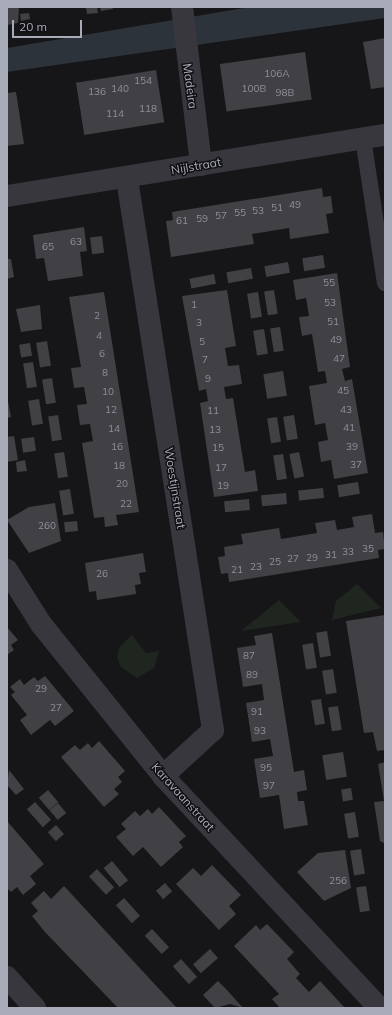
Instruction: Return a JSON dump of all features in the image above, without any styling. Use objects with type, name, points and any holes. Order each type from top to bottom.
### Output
[{"type":"street","name":"Madeira","points":[[182,8],[185,55],[201,165]]},
{"type":"street","name":"Nijlstraat","points":[[7,196],[127,179],[201,165],[385,135]]},
{"type":"street","points":[[363,138],[385,283]]},
{"type":"street","name":"Woestijnstraat","points":[[127,179],[213,730],[163,776]]},
{"type":"street","name":"Karavaanstraat","points":[[7,570],[41,624],[163,776],[379,1008]]},
{"type":"street","points":[[7,977],[35,1008]]},
{"type":"shaded area","points":[[250,7],[385,7],[385,18],[7,72],[7,48]]},
{"type":"shaded area","points":[[357,584],[381,608],[332,620],[336,601]]},
{"type":"shaded area","points":[[279,600],[301,622],[241,631]]},
{"type":"shaded area","points":[[132,635],[146,653],[159,651],[154,668],[137,678],[121,667],[117,658],[119,648]]},
{"type":"building","points":[[7,7],[19,7],[18,23],[7,25]]},
{"type":"building","points":[[86,7],[97,7],[98,13],[87,14]]},
{"type":"building","points":[[100,7],[112,7],[113,9],[101,11]]},
{"type":"building","points":[[29,13],[30,19],[21,21],[20,14]]},
{"type":"building","points":[[385,38],[385,87],[371,89],[363,42]]},
{"type":"building","points":[[305,52],[312,100],[227,112],[220,64]]},
{"type":"building","points":[[156,70],[164,122],[84,135],[76,83]]},
{"type":"building","points":[[16,92],[24,144],[7,146],[7,93]]},
{"type":"building","points":[[322,188],[323,197],[331,196],[333,213],[326,214],[329,233],[290,239],[289,228],[252,234],[254,244],[171,257],[166,221],[173,220],[172,212]]},
{"type":"building","points":[[84,227],[87,251],[80,252],[83,276],[48,281],[44,258],[36,259],[33,235]]},
{"type":"building","points":[[102,236],[104,253],[92,254],[90,237]]},
{"type":"building","points":[[323,255],[325,268],[304,271],[302,258]]},
{"type":"building","points":[[7,259],[11,259],[14,277],[7,279]]},
{"type":"building","points":[[288,262],[290,273],[266,277],[264,266]]},
{"type":"building","points":[[251,268],[253,279],[228,283],[226,272]]},
{"type":"building","points":[[337,273],[350,367],[342,369],[345,381],[352,379],[368,473],[334,479],[331,460],[321,462],[318,442],[328,440],[325,423],[315,425],[309,386],[327,383],[325,371],[318,372],[312,334],[302,336],[299,317],[309,316],[306,298],[296,300],[293,280]]},
{"type":"building","points":[[214,274],[216,284],[191,289],[189,279]]},
{"type":"building","points":[[227,290],[236,346],[225,348],[228,366],[239,365],[242,384],[224,387],[226,399],[233,398],[245,472],[255,470],[258,491],[214,497],[200,403],[208,401],[206,389],[199,391],[182,296]]},
{"type":"building","points":[[274,290],[278,314],[268,315],[264,292]]},
{"type":"building","points":[[104,292],[139,512],[116,515],[118,525],[105,527],[104,517],[94,518],[82,443],[93,441],[90,424],[80,425],[77,405],[87,404],[84,387],[74,388],[71,368],[81,367],[69,297]]},
{"type":"building","points":[[258,292],[262,317],[251,318],[247,294]]},
{"type":"building","points":[[40,305],[42,329],[21,332],[16,309]]},
{"type":"building","points":[[280,327],[284,351],[274,352],[270,329]]},
{"type":"building","points":[[264,329],[268,354],[257,355],[253,331]]},
{"type":"building","points":[[47,341],[51,366],[40,367],[36,343]]},
{"type":"building","points":[[30,343],[32,356],[21,358],[19,345]]},
{"type":"building","points":[[33,362],[37,387],[27,388],[23,364]]},
{"type":"building","points":[[283,371],[287,396],[267,399],[263,374]]},
{"type":"building","points":[[52,378],[56,403],[46,404],[42,380]]},
{"type":"building","points":[[7,396],[11,417],[7,418]]},
{"type":"building","points":[[39,399],[43,424],[32,425],[28,401]]},
{"type":"building","points":[[58,415],[62,440],[52,441],[48,417]]},
{"type":"building","points":[[294,415],[298,439],[287,440],[283,417]]},
{"type":"building","points":[[277,417],[281,442],[271,443],[267,419]]},
{"type":"building","points":[[14,436],[18,460],[7,462],[7,437]]},
{"type":"building","points":[[34,437],[36,451],[23,453],[21,439]]},
{"type":"building","points":[[64,452],[68,477],[58,478],[54,454]]},
{"type":"building","points":[[299,452],[304,476],[294,479],[289,454]]},
{"type":"building","points":[[283,454],[287,479],[277,480],[273,456]]},
{"type":"building","points":[[25,460],[27,471],[17,472],[16,462]]},
{"type":"building","points":[[358,482],[360,494],[339,497],[337,485]]},
{"type":"building","points":[[323,488],[324,498],[299,501],[298,491]]},
{"type":"building","points":[[70,489],[74,514],[63,515],[59,491]]},
{"type":"building","points":[[286,493],[287,504],[262,506],[261,495]]},
{"type":"building","points":[[249,499],[250,510],[225,512],[224,501]]},
{"type":"building","points":[[55,503],[61,541],[29,553],[7,520],[29,507]]},
{"type":"building","points":[[372,514],[375,533],[383,532],[385,549],[378,550],[379,558],[229,582],[228,573],[221,574],[218,557],[225,556],[224,547],[243,544],[241,534],[279,528],[281,539],[317,533],[315,523],[335,520],[337,530],[354,527],[352,517]]},
{"type":"building","points":[[77,521],[78,531],[65,532],[64,522]]},
{"type":"building","points":[[143,553],[146,572],[139,573],[141,584],[135,585],[136,594],[97,600],[96,591],[89,592],[85,563]]},
{"type":"building","points":[[385,615],[385,750],[377,751],[373,732],[364,733],[346,621]]},
{"type":"building","points":[[7,627],[18,640],[11,645],[14,650],[7,655]]},
{"type":"building","points":[[327,631],[331,656],[320,657],[316,633]]},
{"type":"building","points":[[272,633],[294,772],[304,770],[307,790],[297,792],[298,801],[304,801],[308,825],[284,829],[279,795],[260,798],[254,759],[273,756],[270,739],[252,742],[246,703],[264,700],[262,684],[243,687],[237,648],[256,645],[254,636]]},
{"type":"building","points":[[313,643],[317,668],[306,669],[302,645]]},
{"type":"building","points":[[333,669],[337,693],[326,694],[322,671]]},
{"type":"building","points":[[45,676],[74,711],[55,726],[50,720],[31,735],[20,720],[27,715],[11,695],[15,692],[10,687],[20,679],[24,685],[34,677],[38,681]]},
{"type":"building","points":[[321,699],[325,724],[315,725],[311,701]]},
{"type":"building","points":[[338,706],[342,730],[332,731],[328,708]]},
{"type":"building","points":[[99,741],[125,771],[118,777],[122,782],[114,789],[119,794],[104,807],[61,757],[75,745],[80,750],[88,743],[92,748]]},
{"type":"building","points":[[343,752],[347,777],[326,780],[322,755]]},
{"type":"building","points":[[385,762],[384,843],[380,841],[374,802],[384,801],[378,764]]},
{"type":"building","points":[[9,770],[24,789],[16,795],[7,785]]},
{"type":"building","points":[[351,788],[353,800],[343,801],[341,790]]},
{"type":"building","points":[[48,790],[58,802],[49,810],[39,798]]},
{"type":"building","points":[[35,802],[51,820],[43,827],[27,809]]},
{"type":"building","points":[[58,803],[66,813],[58,820],[49,810]]},
{"type":"building","points":[[159,807],[186,836],[179,842],[183,847],[161,867],[143,847],[133,856],[116,837],[126,829],[121,824],[135,811],[140,816],[148,809],[152,814]]},
{"type":"building","points":[[355,812],[359,837],[348,838],[344,814]]},
{"type":"building","points":[[7,821],[44,864],[30,876],[36,884],[23,895],[17,887],[11,892],[7,888]]},
{"type":"building","points":[[56,825],[64,834],[56,841],[48,832]]},
{"type":"building","points":[[361,849],[365,874],[354,875],[350,851]]},
{"type":"building","points":[[345,850],[351,888],[324,901],[297,872],[318,853]]},
{"type":"building","points":[[112,861],[128,880],[120,887],[104,868]]},
{"type":"building","points":[[212,865],[241,895],[229,906],[236,914],[219,930],[176,884],[193,868],[201,876]]},
{"type":"building","points":[[97,869],[114,887],[106,895],[89,877]]},
{"type":"building","points":[[165,883],[172,891],[163,899],[156,891]]},
{"type":"building","points":[[64,886],[177,1008],[118,1008],[45,932],[32,916],[38,911],[31,903],[44,891],[51,899]]},
{"type":"building","points":[[366,886],[370,911],[360,912],[356,888]]},
{"type":"building","points":[[124,898],[140,916],[132,923],[116,905]]},
{"type":"building","points":[[267,924],[294,952],[287,959],[300,974],[296,978],[309,992],[320,981],[345,1008],[280,1008],[272,999],[279,994],[234,946],[256,925],[260,930]]},
{"type":"building","points":[[152,929],[169,947],[162,954],[145,936]]},
{"type":"building","points":[[210,949],[218,958],[201,973],[193,964]]},
{"type":"building","points":[[181,959],[197,977],[189,984],[173,966]]},
{"type":"building","points":[[218,981],[243,1008],[230,1004],[215,1008],[203,995]]}]
